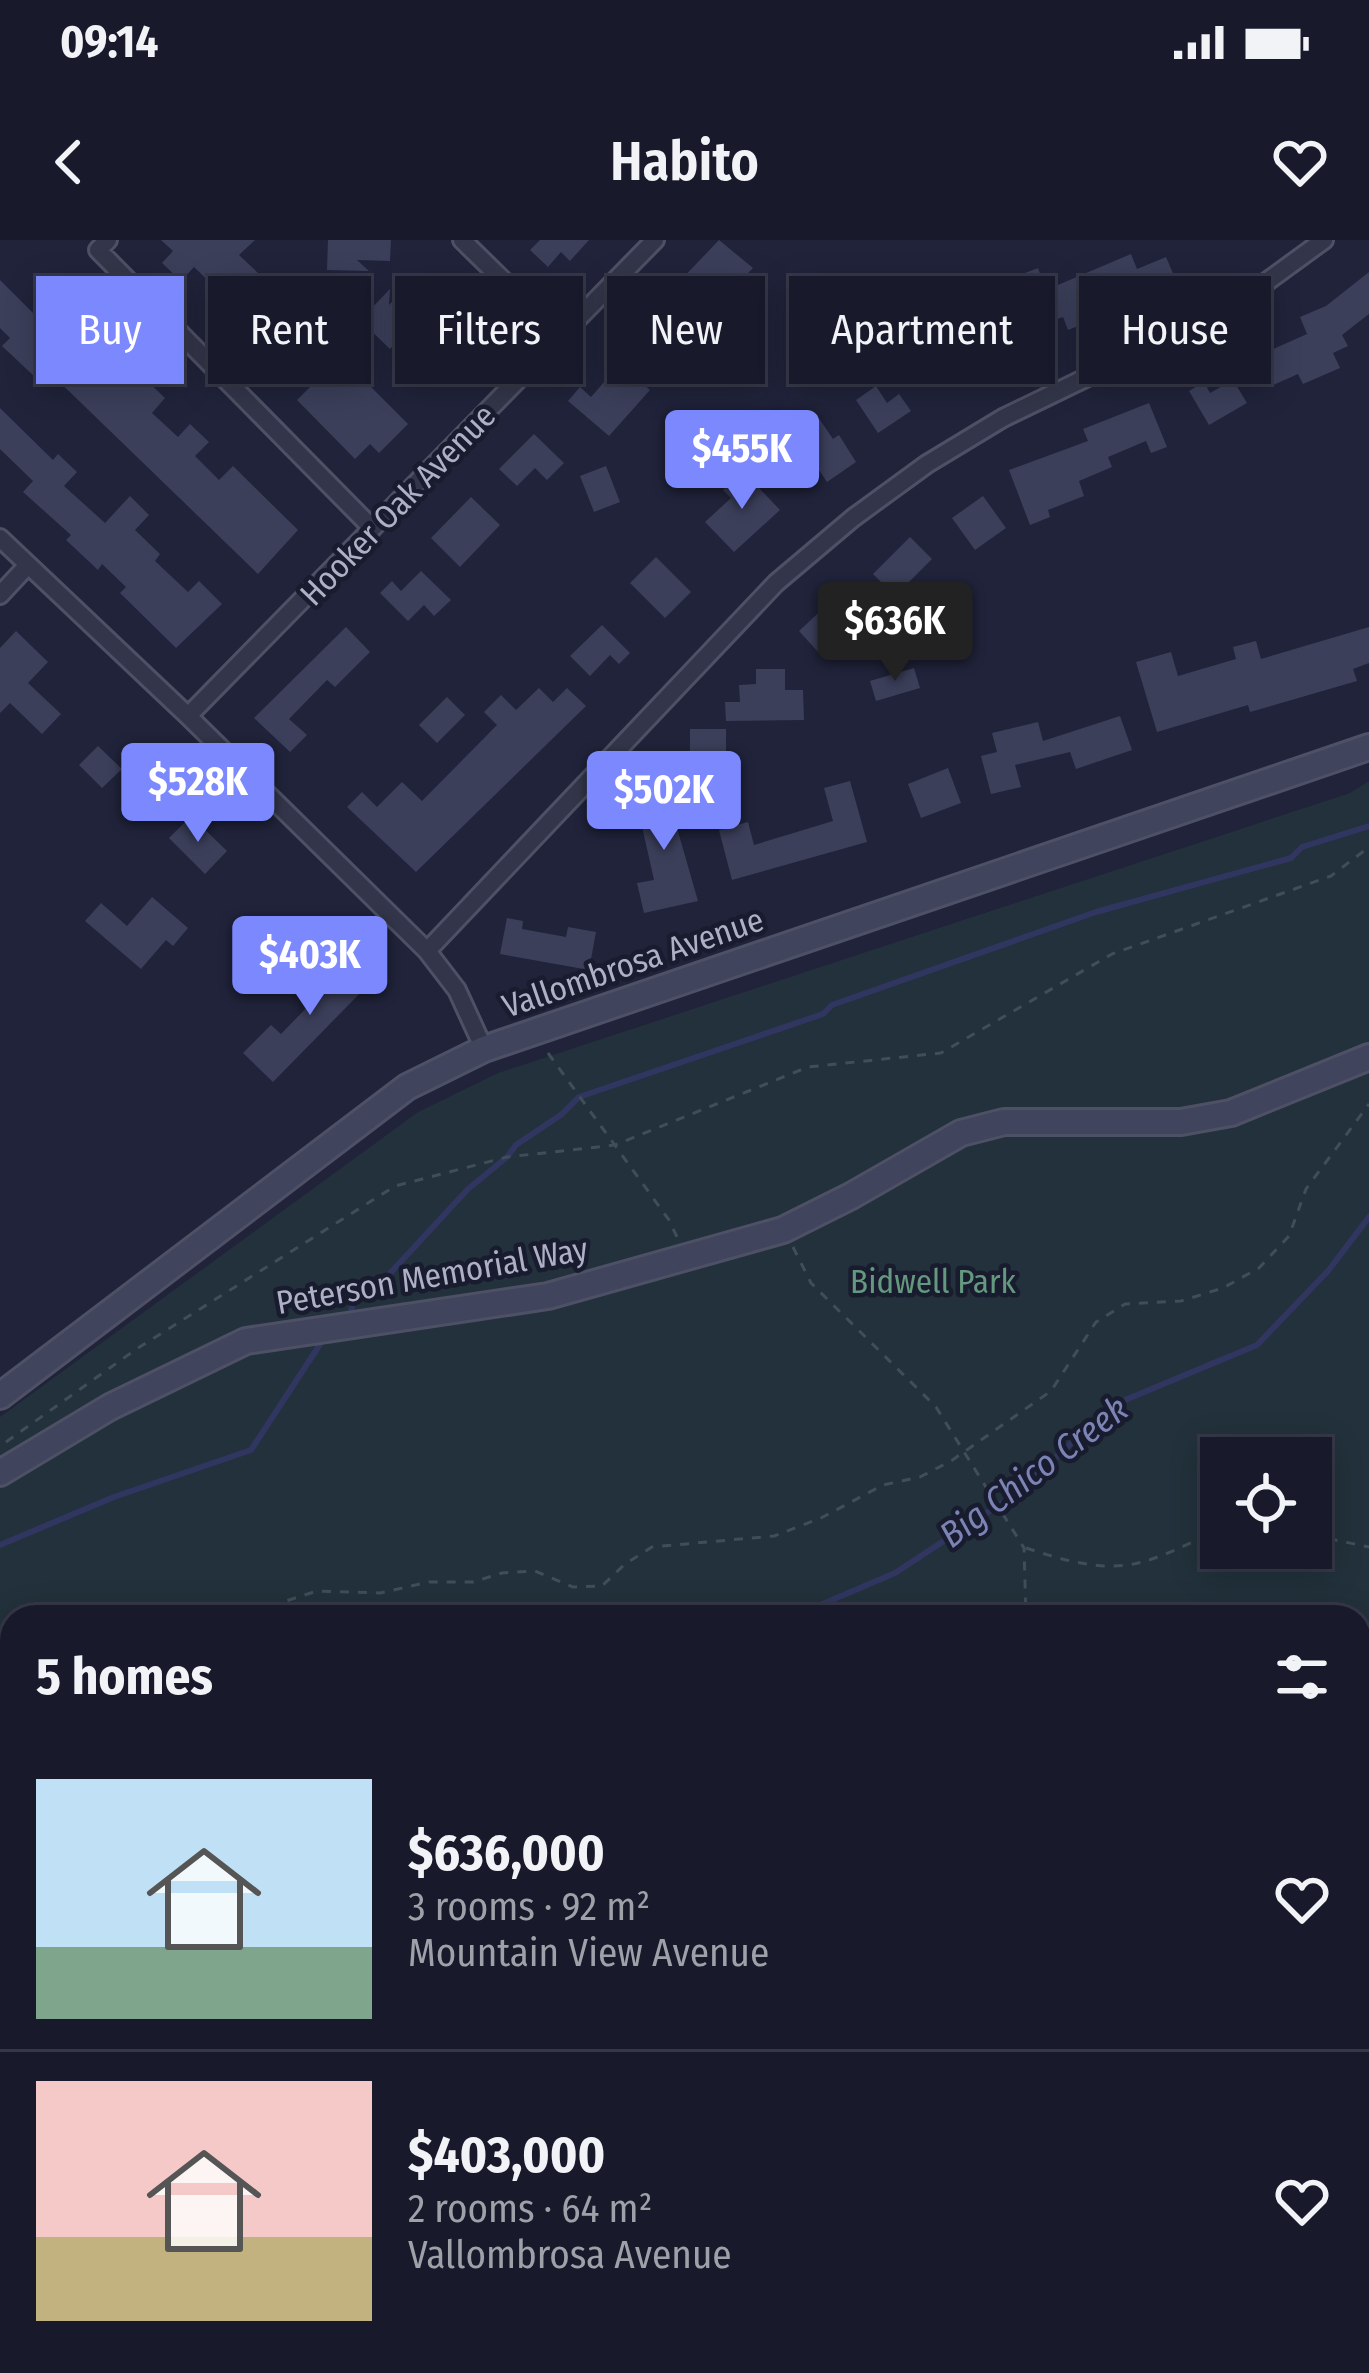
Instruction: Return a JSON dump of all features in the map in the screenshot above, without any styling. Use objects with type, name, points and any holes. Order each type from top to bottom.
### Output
[{"type":"street","points":[[108,240],[98,250],[372,528]]},
{"type":"street","points":[[462,240],[499,276]]},
{"type":"street","name":"Hooker Oak Avenue","points":[[583,316],[655,240]]},
{"type":"street","points":[[427,951],[776,583],[853,518],[927,464],[1003,418],[1232,308],[1324,240]]},
{"type":"street","name":"Hooker Oak Avenue","points":[[188,716],[516,384]]},
{"type":"street","points":[[0,538],[427,951],[457,990],[484,1049]]},
{"type":"street","points":[[0,595],[28,565]]},
{"type":"street","name":"Vallombrosa Avenue","points":[[0,1396],[407,1087],[484,1049],[1369,748]]},
{"type":"street","name":"Peterson Memorial Way","points":[[0,1473],[110,1407],[246,1341],[548,1296],[783,1230],[961,1133],[1004,1122],[1181,1122],[1231,1113],[1369,1057]]},
{"type":"path","points":[[0,1446],[135,1350],[395,1186],[507,1157],[615,1145],[808,1067],[941,1053],[1112,954],[1331,876],[1369,847]]},
{"type":"path","points":[[534,1032],[669,1220],[686,1258]]},
{"type":"path","points":[[273,1605],[317,1591],[380,1593],[429,1582],[473,1582],[502,1573],[535,1571],[574,1587],[602,1586],[652,1547],[774,1536],[821,1519],[884,1485],[920,1478],[1051,1391],[1096,1322],[1125,1304],[1181,1301],[1223,1288],[1259,1268],[1289,1236],[1306,1190],[1369,1104]]},
{"type":"path","points":[[783,1230],[812,1283],[936,1408],[1024,1548],[1026,1605]]},
{"type":"path","points":[[1024,1548],[1069,1562],[1109,1567],[1147,1561],[1200,1539]]},
{"type":"path","points":[[1332,1539],[1369,1547]]},
{"type":"green space","name":"Bidwell Park","points":[[1369,781],[1369,1605],[0,1605],[0,1417],[418,1112],[498,1073],[1350,793]]},
{"type":"building","points":[[161,240],[255,240],[239,255],[261,276],[208,276],[208,280],[194,267],[184,278],[176,276],[162,263],[173,251]]},
{"type":"building","points":[[328,240],[391,240],[390,261],[357,260],[369,271],[327,270]]},
{"type":"building","points":[[540,240],[589,240],[570,261],[561,252],[548,267],[530,250]]},
{"type":"building","points":[[719,240],[753,268],[745,276],[685,276]]},
{"type":"building","points":[[1131,254],[1137,269],[1166,257],[1174,276],[1079,276]]},
{"type":"building","points":[[1038,268],[1041,276],[1018,276]]},
{"type":"building","points":[[1369,272],[1369,314],[1342,335],[1348,346],[1333,353],[1340,368],[1303,384],[1298,374],[1271,386],[1271,350],[1307,334],[1300,317],[1326,306]]},
{"type":"building","points":[[1079,276],[1079,326],[1068,330],[1063,317],[1055,320],[1055,286]]},
{"type":"building","points":[[0,280],[36,316],[36,378],[2,346],[10,338],[0,328]]},
{"type":"building","points":[[390,289],[389,305],[395,299],[395,344],[390,349],[371,331],[371,309]]},
{"type":"building","points":[[607,379],[607,384],[643,384],[650,390],[609,436],[568,401],[580,387],[591,397]]},
{"type":"building","points":[[62,384],[151,384],[165,398],[152,413],[178,437],[190,424],[209,442],[195,456],[219,480],[233,466],[298,530],[258,574]]},
{"type":"building","points":[[368,384],[408,424],[379,453],[370,444],[355,459],[297,400],[311,386]]},
{"type":"building","points":[[1205,384],[1210,393],[1235,384],[1247,403],[1209,425],[1189,391]]},
{"type":"building","points":[[876,386],[887,403],[899,394],[911,411],[878,433],[856,400]]},
{"type":"building","points":[[1149,403],[1167,447],[1151,453],[1146,441],[1108,457],[1112,467],[1079,481],[1084,496],[1048,510],[1050,517],[1030,525],[1009,470],[1088,441],[1083,429]]},
{"type":"building","points":[[0,408],[53,460],[58,454],[77,472],[64,486],[105,523],[130,496],[149,515],[135,530],[160,554],[155,561],[188,592],[199,581],[222,604],[176,648],[120,593],[126,587],[102,564],[98,570],[66,540],[71,535],[23,492],[33,481],[0,449]]},
{"type":"building","points":[[816,414],[833,439],[839,435],[856,462],[827,482],[814,463],[784,482],[762,448]]},
{"type":"building","points":[[534,434],[564,463],[547,480],[535,468],[517,486],[499,469]]},
{"type":"building","points":[[606,466],[620,502],[594,512],[580,476]]},
{"type":"building","points":[[743,471],[780,510],[734,552],[705,522],[731,498],[723,490]]},
{"type":"building","points":[[983,496],[1006,528],[975,550],[952,518]]},
{"type":"building","points":[[471,497],[500,525],[460,567],[431,538]]},
{"type":"building","points":[[910,537],[932,559],[895,596],[873,574]]},
{"type":"building","points":[[656,557],[691,592],[665,618],[630,583]]},
{"type":"building","points":[[421,571],[451,600],[434,616],[424,605],[408,621],[380,593],[392,581],[401,591]]},
{"type":"building","points":[[843,590],[874,623],[858,638],[847,627],[819,653],[799,631]]},
{"type":"building","points":[[602,625],[630,653],[619,664],[610,655],[590,676],[570,656]]},
{"type":"building","points":[[346,627],[370,652],[335,687],[327,680],[289,719],[307,735],[290,752],[254,718]]},
{"type":"building","points":[[1369,627],[1369,663],[1353,669],[1357,681],[1250,712],[1248,705],[1157,732],[1136,662],[1171,652],[1178,676],[1236,659],[1233,647],[1256,641],[1261,659]]},
{"type":"building","points":[[16,631],[48,662],[28,683],[61,714],[42,734],[10,703],[0,713],[0,648]]},
{"type":"building","points":[[914,668],[920,688],[876,701],[870,681]]},
{"type":"building","points":[[756,669],[785,669],[785,690],[803,690],[804,720],[726,721],[725,702],[740,702],[739,685],[756,684]]},
{"type":"building","points":[[539,688],[553,702],[567,688],[586,706],[416,872],[347,807],[362,792],[377,807],[402,782],[422,801],[497,725],[484,712],[501,695],[516,710]]},
{"type":"building","points":[[447,697],[465,715],[437,743],[419,725]]},
{"type":"building","points":[[1120,716],[1132,750],[1076,769],[1070,752],[1015,765],[1021,787],[991,794],[981,756],[997,752],[992,733],[1038,722],[1043,741]]},
{"type":"building","points":[[690,729],[726,729],[726,755],[690,755]]},
{"type":"building","points":[[98,746],[122,769],[102,788],[79,765]]},
{"type":"building","points":[[948,768],[961,803],[921,818],[908,784]]},
{"type":"building","points":[[850,781],[867,842],[732,880],[719,830],[748,822],[754,845],[833,821],[824,788]]},
{"type":"building","points":[[679,791],[680,821],[675,821],[698,901],[644,913],[637,883],[654,880],[641,822],[637,822],[636,792]]},
{"type":"building","points":[[191,816],[227,851],[205,874],[169,838]]},
{"type":"building","points":[[152,897],[188,928],[173,946],[166,940],[141,969],[85,921],[101,903],[127,926]]},
{"type":"building","points":[[507,918],[523,921],[522,929],[566,937],[568,927],[596,932],[589,970],[500,954]]},
{"type":"building","points":[[345,952],[373,980],[273,1082],[243,1053],[271,1025],[281,1034],[312,1002],[304,994]]},
{"type":"waterway","points":[[350,1316],[353,1302],[382,1282],[468,1189],[579,1097],[823,1014],[832,1005],[1096,912],[1291,858],[1302,847],[1369,826]]},
{"type":"waterway","name":"Big Chico Creek","points":[[820,1605],[895,1573],[1017,1493],[1113,1405],[1257,1345],[1328,1271],[1369,1217]]},
{"type":"waterway","points":[[0,1545],[114,1497],[251,1450],[326,1335]]}]
